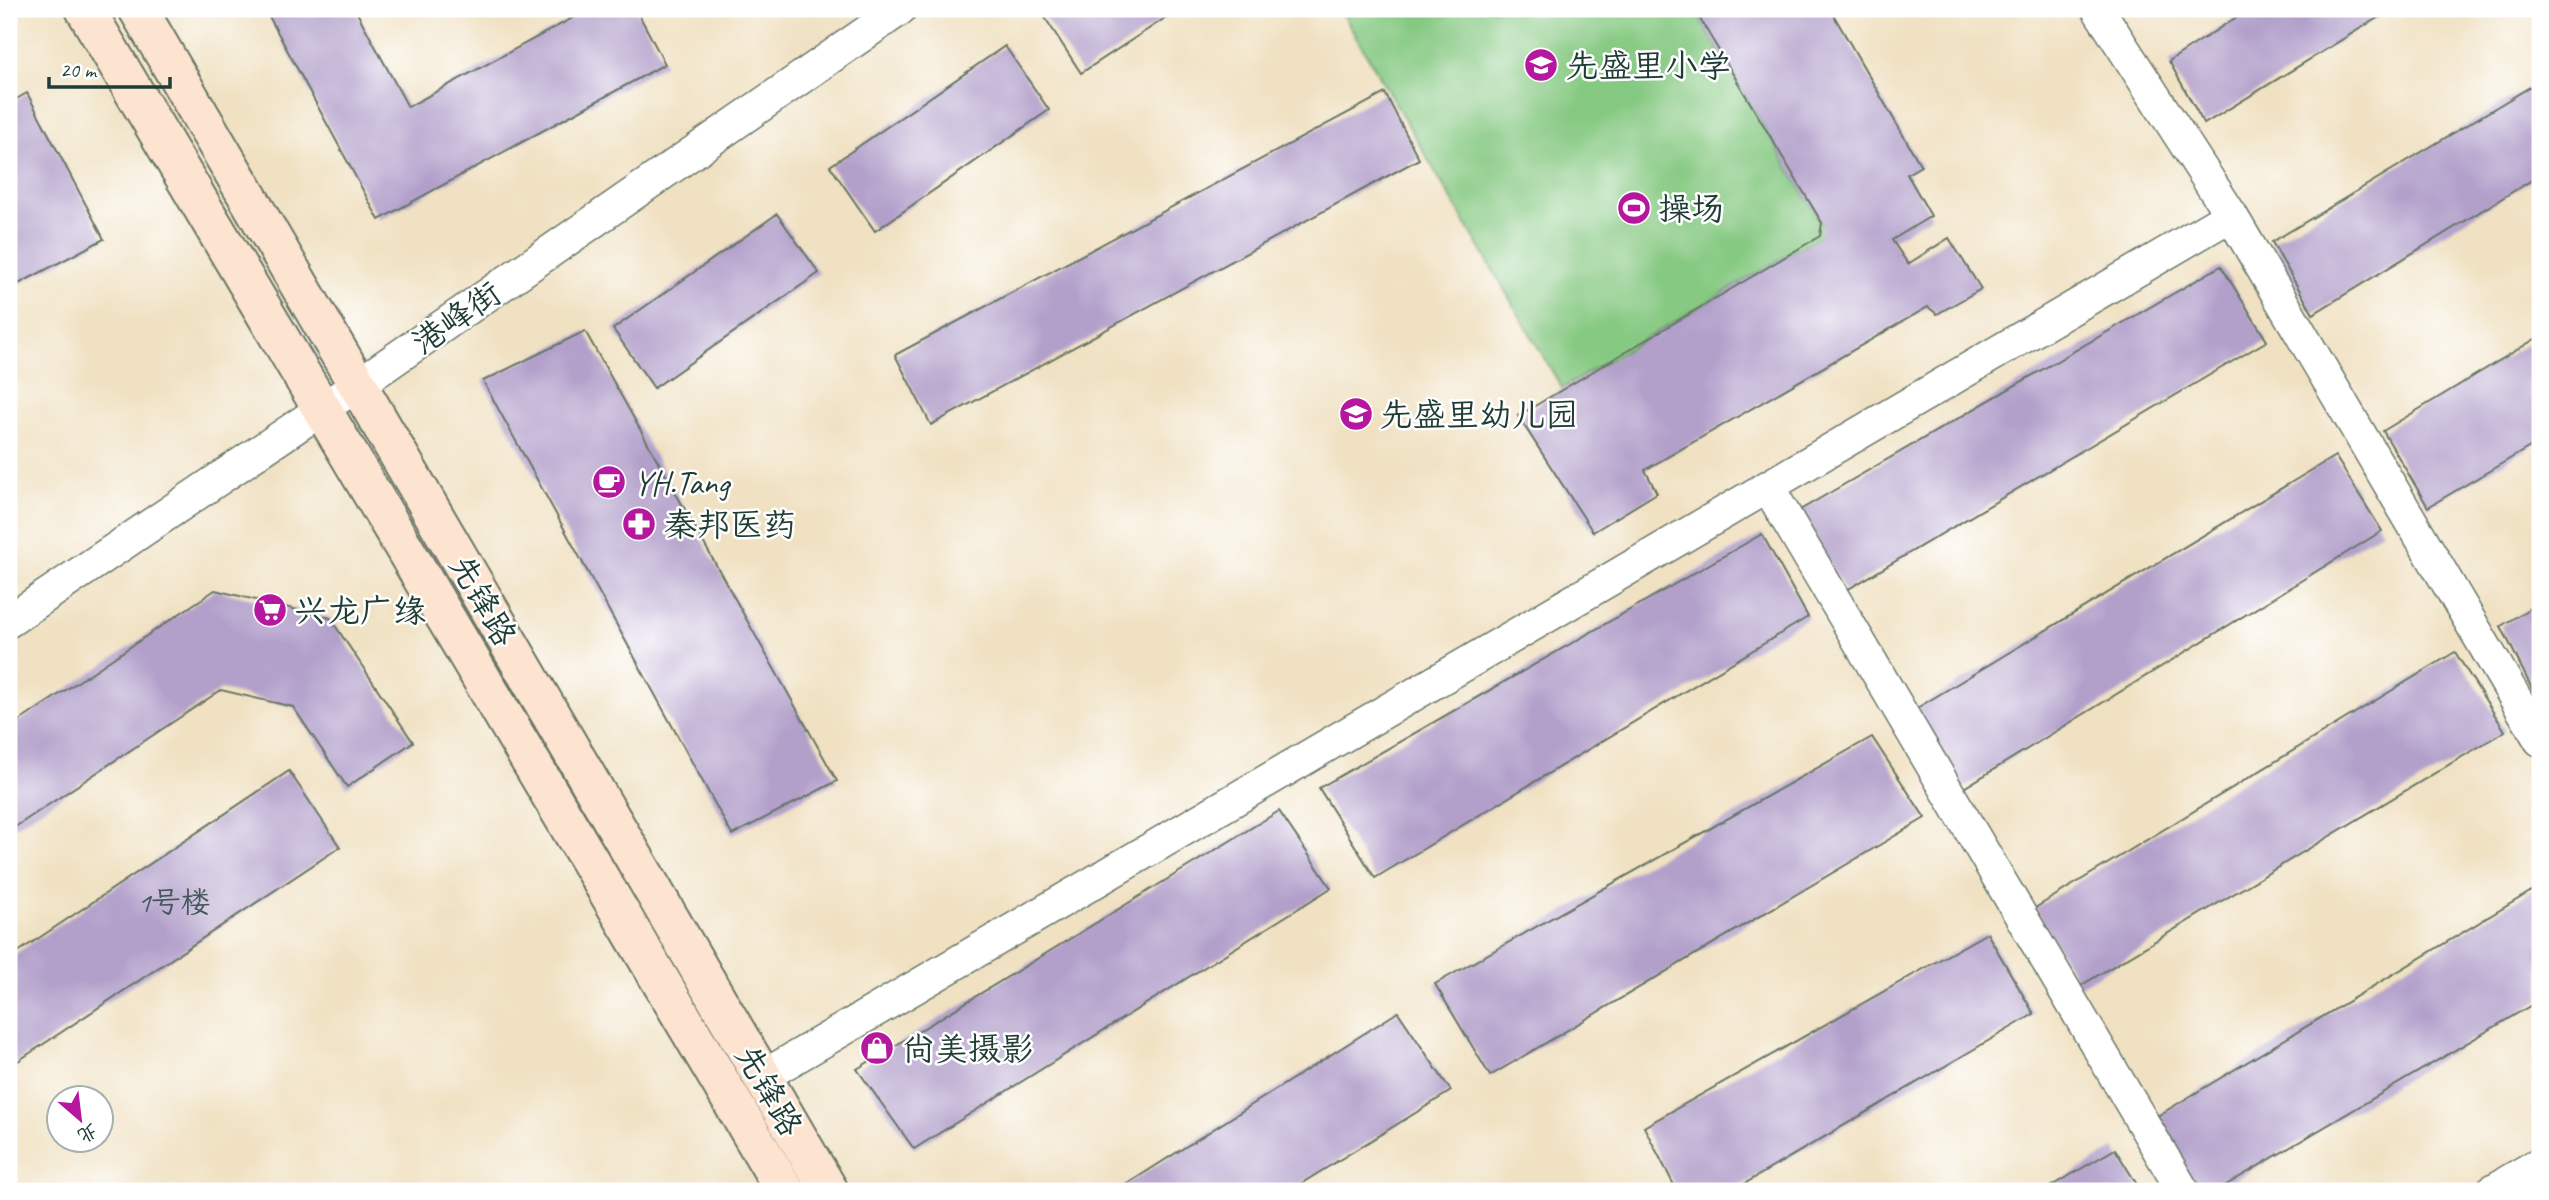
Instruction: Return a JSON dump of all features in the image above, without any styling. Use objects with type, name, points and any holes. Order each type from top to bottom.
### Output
[{"type":"street","points":[[85,9],[785,1191]]},
{"type":"street","name":"先锋路","points":[[138,9],[829,1191]]},
{"type":"street","name":"港峰街","points":[[9,621],[359,384],[900,9]]},
{"type":"street","points":[[2098,9],[2231,215],[2540,740]]},
{"type":"street","points":[[762,1077],[2231,215]]},
{"type":"street","points":[[1768,487],[2183,1191]]},
{"type":"street","points":[[2492,1191],[2540,1163]]},
{"type":"green space","name":"操场","points":[[1340,9],[1694,9],[1827,232],[1562,388]]},
{"type":"building","points":[[265,9],[355,9],[408,107],[589,9],[636,9],[665,64],[379,220]]},
{"type":"building","points":[[1179,9],[1081,73],[1040,10]]},
{"type":"building","points":[[1694,9],[1830,9],[1921,166],[1907,174],[1931,216],[1892,240],[1908,264],[1949,238],[1981,289],[1937,314],[1928,307],[1645,470],[1657,493],[1593,532],[1518,416],[1820,236],[1822,223]]},
{"type":"building","points":[[2249,9],[2392,9],[2204,124],[2169,61]]},
{"type":"building","points":[[1005,46],[1049,110],[875,231],[830,166]]},
{"type":"building","points":[[2540,81],[2540,175],[2313,314],[2272,242]]},
{"type":"building","points":[[27,93],[104,239],[9,289],[9,103]]},
{"type":"building","points":[[1385,93],[1419,159],[931,425],[895,355]]},
{"type":"building","points":[[777,214],[819,273],[654,388],[613,329]]},
{"type":"building","points":[[2221,266],[2267,341],[1845,591],[1800,510]]},
{"type":"building","points":[[585,331],[837,781],[732,835],[483,381]]},
{"type":"building","points":[[2540,336],[2540,441],[2428,507],[2383,431]]},
{"type":"building","points":[[2335,456],[2382,531],[1962,789],[1917,708]]},
{"type":"building","points":[[1762,534],[1808,617],[1375,878],[1319,788]]},
{"type":"building","points":[[215,590],[330,618],[413,742],[347,787],[293,707],[221,690],[9,831],[9,728]]},
{"type":"building","points":[[2540,602],[2540,705],[2501,626]]},
{"type":"building","points":[[2455,652],[2505,731],[2080,986],[2035,908]]},
{"type":"building","points":[[1872,737],[1925,818],[1490,1076],[1435,984]]},
{"type":"building","points":[[289,771],[340,847],[9,1067],[9,958]]},
{"type":"building","points":[[1279,811],[1331,888],[914,1149],[857,1069]]},
{"type":"building","points":[[2540,886],[2540,1000],[2216,1191],[2194,1191],[2154,1118]]},
{"type":"building","points":[[1987,933],[2034,1014],[1732,1191],[1677,1191],[1644,1127]]},
{"type":"building","points":[[1398,1012],[1451,1091],[1289,1191],[1116,1191]]},
{"type":"building","points":[[2115,1149],[2141,1191],[2043,1191]]},
{"type":"place","name":"先盛里小学","points":[[1541,65]]},
{"type":"place","name":"操场","points":[[1634,208]]},
{"type":"place","name":"先盛里幼儿园","points":[[1356,414]]},
{"type":"place","name":"YH.Tang","points":[[609,482]]},
{"type":"place","name":"秦邦医药","points":[[639,524]]},
{"type":"place","name":"兴龙广缘","points":[[270,610]]},
{"type":"place","name":"尚美摄影","points":[[877,1048]]}]
